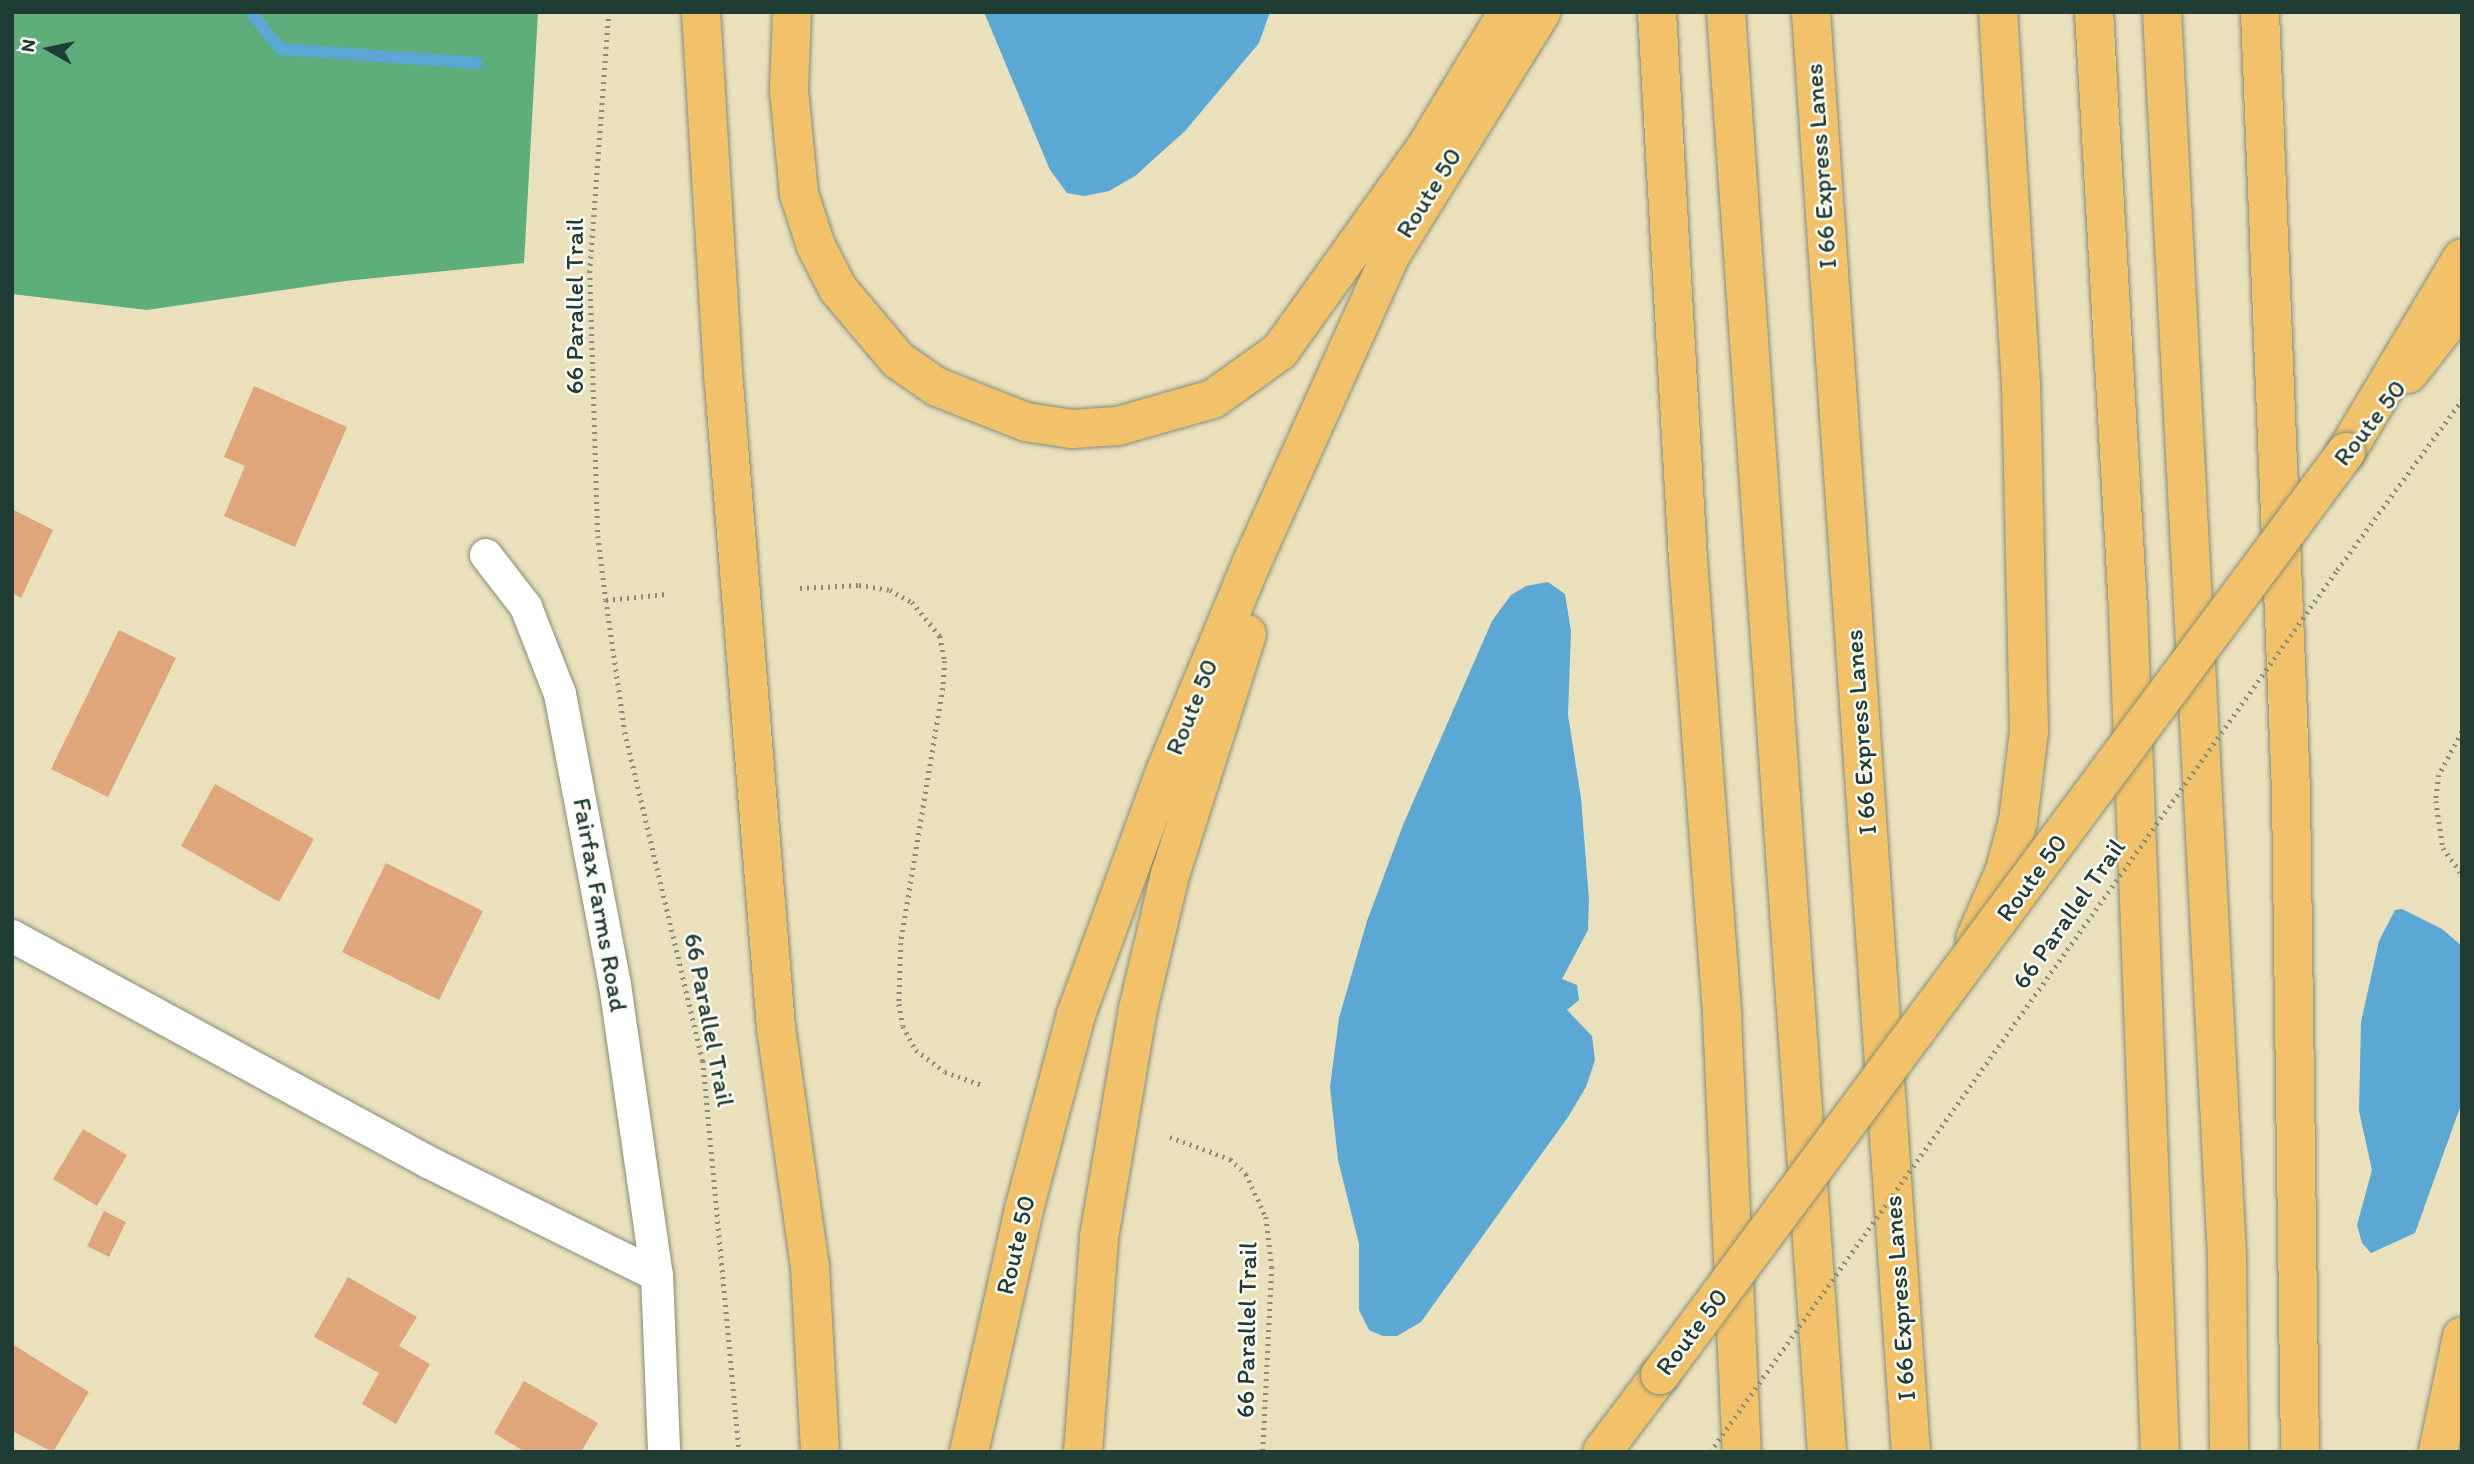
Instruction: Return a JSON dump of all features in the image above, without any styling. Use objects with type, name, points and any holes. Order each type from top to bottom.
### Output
[{"type":"main road","points":[[701,12],[724,384],[776,1028],[810,1266],[820,1452]]},
{"type":"main road","points":[[792,12],[789,90],[799,194],[816,246],[838,289],[898,360],[937,387],[1026,422],[1072,429],[1142,421],[1213,399],[1280,351],[1426,147],[1508,12]]},
{"type":"main road","name":"Route 50","points":[[969,1452],[1024,1209],[1076,1015],[1165,772],[1329,386],[1390,256],[1541,12]]},
{"type":"main road","points":[[1657,12],[1688,560],[1722,1017],[1742,1452]]},
{"type":"main road","points":[[1726,12],[1827,1452]]},
{"type":"main road","name":"I 66 Express Lanes","points":[[1811,12],[1911,1452]]},
{"type":"main road","points":[[1948,993],[2005,870],[2018,821],[2029,732],[2021,386],[1998,12]]},
{"type":"main road","points":[[2094,12],[2129,622],[2160,1452]]},
{"type":"main road","points":[[2162,12],[2227,1258],[2229,1452]]},
{"type":"main road","points":[[2260,12],[2291,792],[2300,1452]]},
{"type":"main road","points":[[2346,452],[2462,258]]},
{"type":"main road","name":"Route 50","points":[[1602,1452],[1948,993],[2346,452],[2462,305]]},
{"type":"main road","points":[[1083,1452],[1099,1237],[1138,1009],[1173,863],[1329,386]]},
{"type":"main road","points":[[2438,1452],[2462,1336]]},
{"type":"street","name":"Fairfax Farms Road","points":[[486,555],[526,607],[560,694],[615,985],[657,1275],[664,1452]]},
{"type":"street","points":[[12,936],[428,1162],[657,1275]]},
{"type":"path","name":"66 Parallel Trail","points":[[609,12],[590,271],[598,537],[625,732],[703,1061],[739,1452]]},
{"type":"path","name":"66 Parallel Trail","points":[[1710,1452],[2337,570],[2462,400]]},
{"type":"path","points":[[800,588],[859,585],[890,590],[912,602],[940,636],[945,660],[943,688],[901,943],[899,1004],[903,1026],[916,1050],[945,1072],[985,1086]]},
{"type":"path","points":[[606,600],[667,594]]},
{"type":"path","points":[[2462,732],[2439,775],[2436,801],[2443,848],[2462,874]]},
{"type":"path","name":"66 Parallel Trail","points":[[1170,1137],[1230,1159],[1246,1174],[1266,1217],[1272,1267],[1262,1452]]},
{"type":"green space","points":[[12,12],[538,12],[524,263],[345,281],[147,310],[12,294]]},
{"type":"water","points":[[984,12],[1270,12],[1259,43],[1185,131],[1135,176],[1109,191],[1084,196],[1067,193],[1050,170]]},
{"type":"water","points":[[1548,582],[1565,594],[1571,631],[1568,715],[1581,798],[1589,900],[1588,930],[1562,979],[1577,985],[1579,1000],[1567,1010],[1592,1036],[1595,1060],[1586,1087],[1568,1117],[1421,1322],[1397,1336],[1383,1336],[1369,1330],[1359,1310],[1359,1244],[1338,1160],[1330,1087],[1339,1018],[1367,921],[1403,825],[1492,621],[1511,595],[1526,586]]},
{"type":"water","points":[[2402,909],[2442,929],[2462,946],[2462,1102],[2415,1233],[2371,1253],[2362,1243],[2357,1225],[2372,1170],[2359,1111],[2361,1022],[2379,941],[2395,910]]},
{"type":"building","points":[[254,386],[347,427],[295,547],[224,516],[245,466],[224,457]]},
{"type":"building","points":[[12,509],[53,530],[21,598],[12,593]]},
{"type":"building","points":[[119,630],[176,658],[108,797],[51,769]]},
{"type":"building","points":[[215,784],[314,839],[279,902],[181,846]]},
{"type":"building","points":[[386,863],[483,911],[439,1000],[342,952]]},
{"type":"building","points":[[83,1129],[127,1155],[97,1206],[53,1179]]},
{"type":"building","points":[[104,1211],[126,1222],[109,1257],[87,1246]]},
{"type":"building","points":[[348,1277],[417,1317],[399,1346],[430,1364],[396,1424],[362,1404],[379,1373],[314,1337]]},
{"type":"building","points":[[12,1344],[89,1392],[53,1452],[12,1431]]},
{"type":"building","points":[[524,1381],[598,1423],[581,1452],[525,1452],[494,1433]]},
{"type":"waterway","points":[[251,12],[280,49],[477,63]]}]
